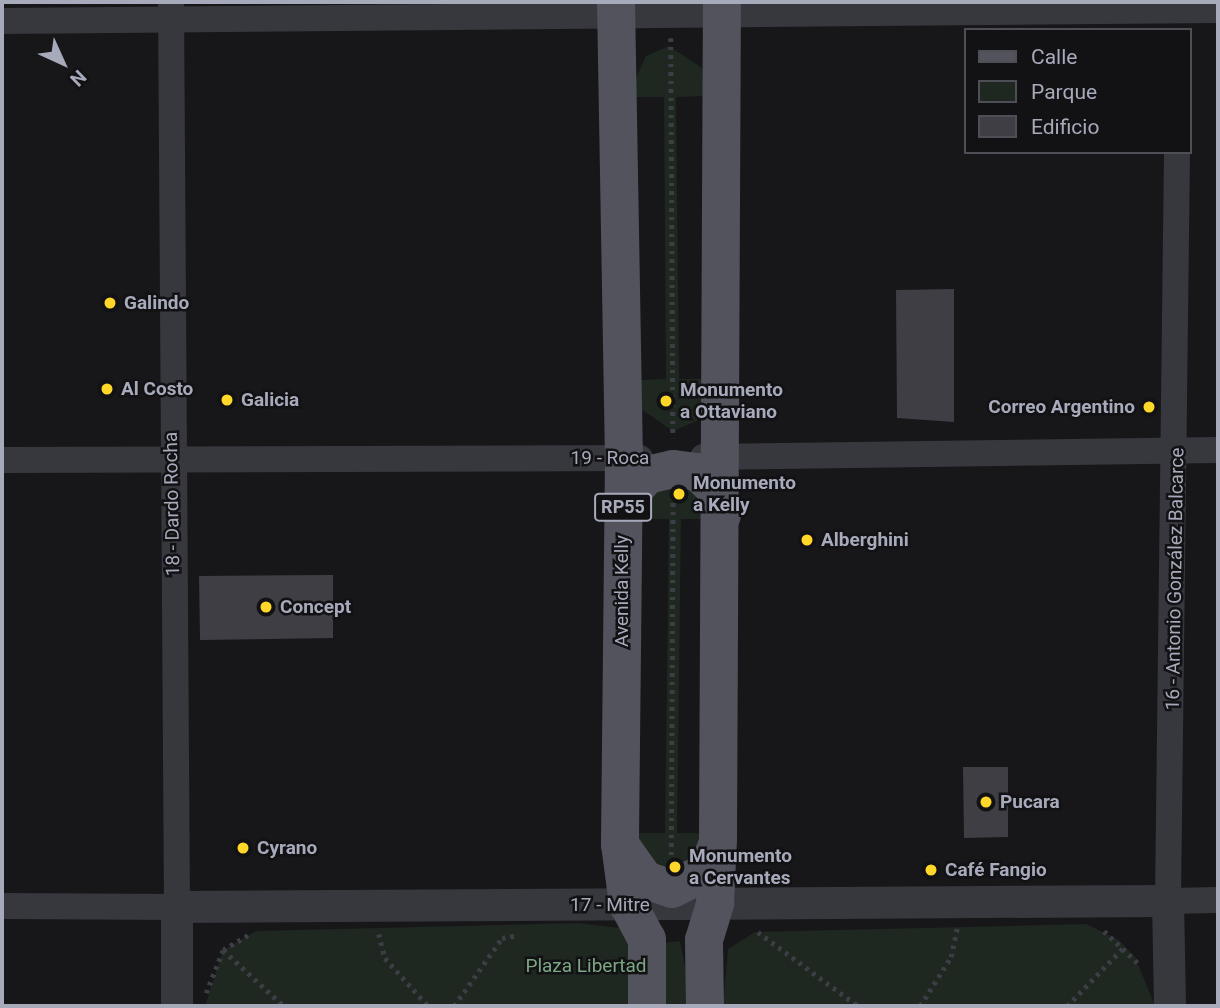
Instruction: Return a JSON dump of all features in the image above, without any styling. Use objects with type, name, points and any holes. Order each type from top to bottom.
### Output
[{"type":"main road","name":"Avenida Kelly","points":[[616,8],[624,458],[621,844],[628,904],[647,939],[647,1006]]},
{"type":"main road","points":[[705,1006],[704,940],[715,902],[718,840],[723,521],[722,8]]},
{"type":"main road","points":[[623,520],[631,494],[647,475],[673,469],[698,472],[716,490],[723,521]]},
{"type":"main road","points":[[621,844],[645,880],[672,889],[707,871],[718,840]]},
{"type":"street","points":[[2,21],[171,11],[722,8],[1177,14],[1218,10]]},
{"type":"street","name":"18 - Dardo Rocha","points":[[171,11],[171,460],[177,1006]]},
{"type":"street","name":"16 - Antonio González Balcarce","points":[[1170,1006],[1168,901],[1178,451],[1177,154]]},
{"type":"street","name":"19 - Roca","points":[[2,460],[624,458],[1218,450]]},
{"type":"street","name":"17 - Mitre","points":[[2,906],[1218,900]]},
{"type":"path","points":[[1094,926],[1125,946],[1149,979]]},
{"type":"path","points":[[364,928],[392,928]]},
{"type":"path","points":[[378,928],[385,958],[428,1006]]},
{"type":"path","points":[[948,929],[970,928]]},
{"type":"path","points":[[920,1006],[951,957],[957,929]]},
{"type":"path","points":[[205,1006],[223,950],[256,930]]},
{"type":"path","points":[[771,932],[756,932],[858,1006]]},
{"type":"path","points":[[454,1006],[502,938],[527,933]]},
{"type":"path","points":[[1067,1006],[1125,946]]},
{"type":"path","points":[[223,950],[284,1006]]},
{"type":"green space","points":[[669,46],[702,68],[706,96],[676,97],[679,379],[709,379],[697,421],[673,431],[641,409],[636,380],[666,379],[664,97],[634,97],[634,82],[646,56]]},
{"type":"green space","points":[[687,471],[711,519],[681,519],[677,833],[708,833],[708,848],[672,885],[635,833],[665,833],[669,519],[638,519],[638,504]]},
{"type":"green space","name":"Plaza Libertad","points":[[578,923],[620,928],[633,941],[639,1006],[205,1006],[223,950],[256,931]]},
{"type":"green space","points":[[1086,924],[1119,940],[1135,957],[1155,1006],[723,1006],[728,949],[755,932]]},
{"type":"green space","name":"Plaza Libertad","points":[[680,941],[693,1006],[655,1006],[662,943]]},
{"type":"building","points":[[954,289],[954,422],[897,418],[896,290]]},
{"type":"building","name":"Concept","points":[[333,575],[333,638],[200,640],[199,576]]},
{"type":"building","name":"Pucara","points":[[963,767],[1008,767],[1008,837],[964,838]]},
{"type":"place","name":"Galindo","points":[[110,303]]},
{"type":"place","name":"Al Costo","points":[[107,389]]},
{"type":"place","name":"Galicia","points":[[227,400]]},
{"type":"place","name":"Monumento a Ottaviano","points":[[666,401]]},
{"type":"place","name":"Correo Argentino","points":[[1149,407]]},
{"type":"place","name":"Monumento a Kelly","points":[[679,494]]},
{"type":"place","name":"Alberghini","points":[[807,540]]},
{"type":"place","name":"Concept","points":[[266,607]]},
{"type":"place","name":"Pucara","points":[[986,802]]},
{"type":"place","name":"Cyrano","points":[[243,848]]},
{"type":"place","name":"Monumento a Cervantes","points":[[675,867]]},
{"type":"place","name":"Café Fangio","points":[[931,870]]}]
